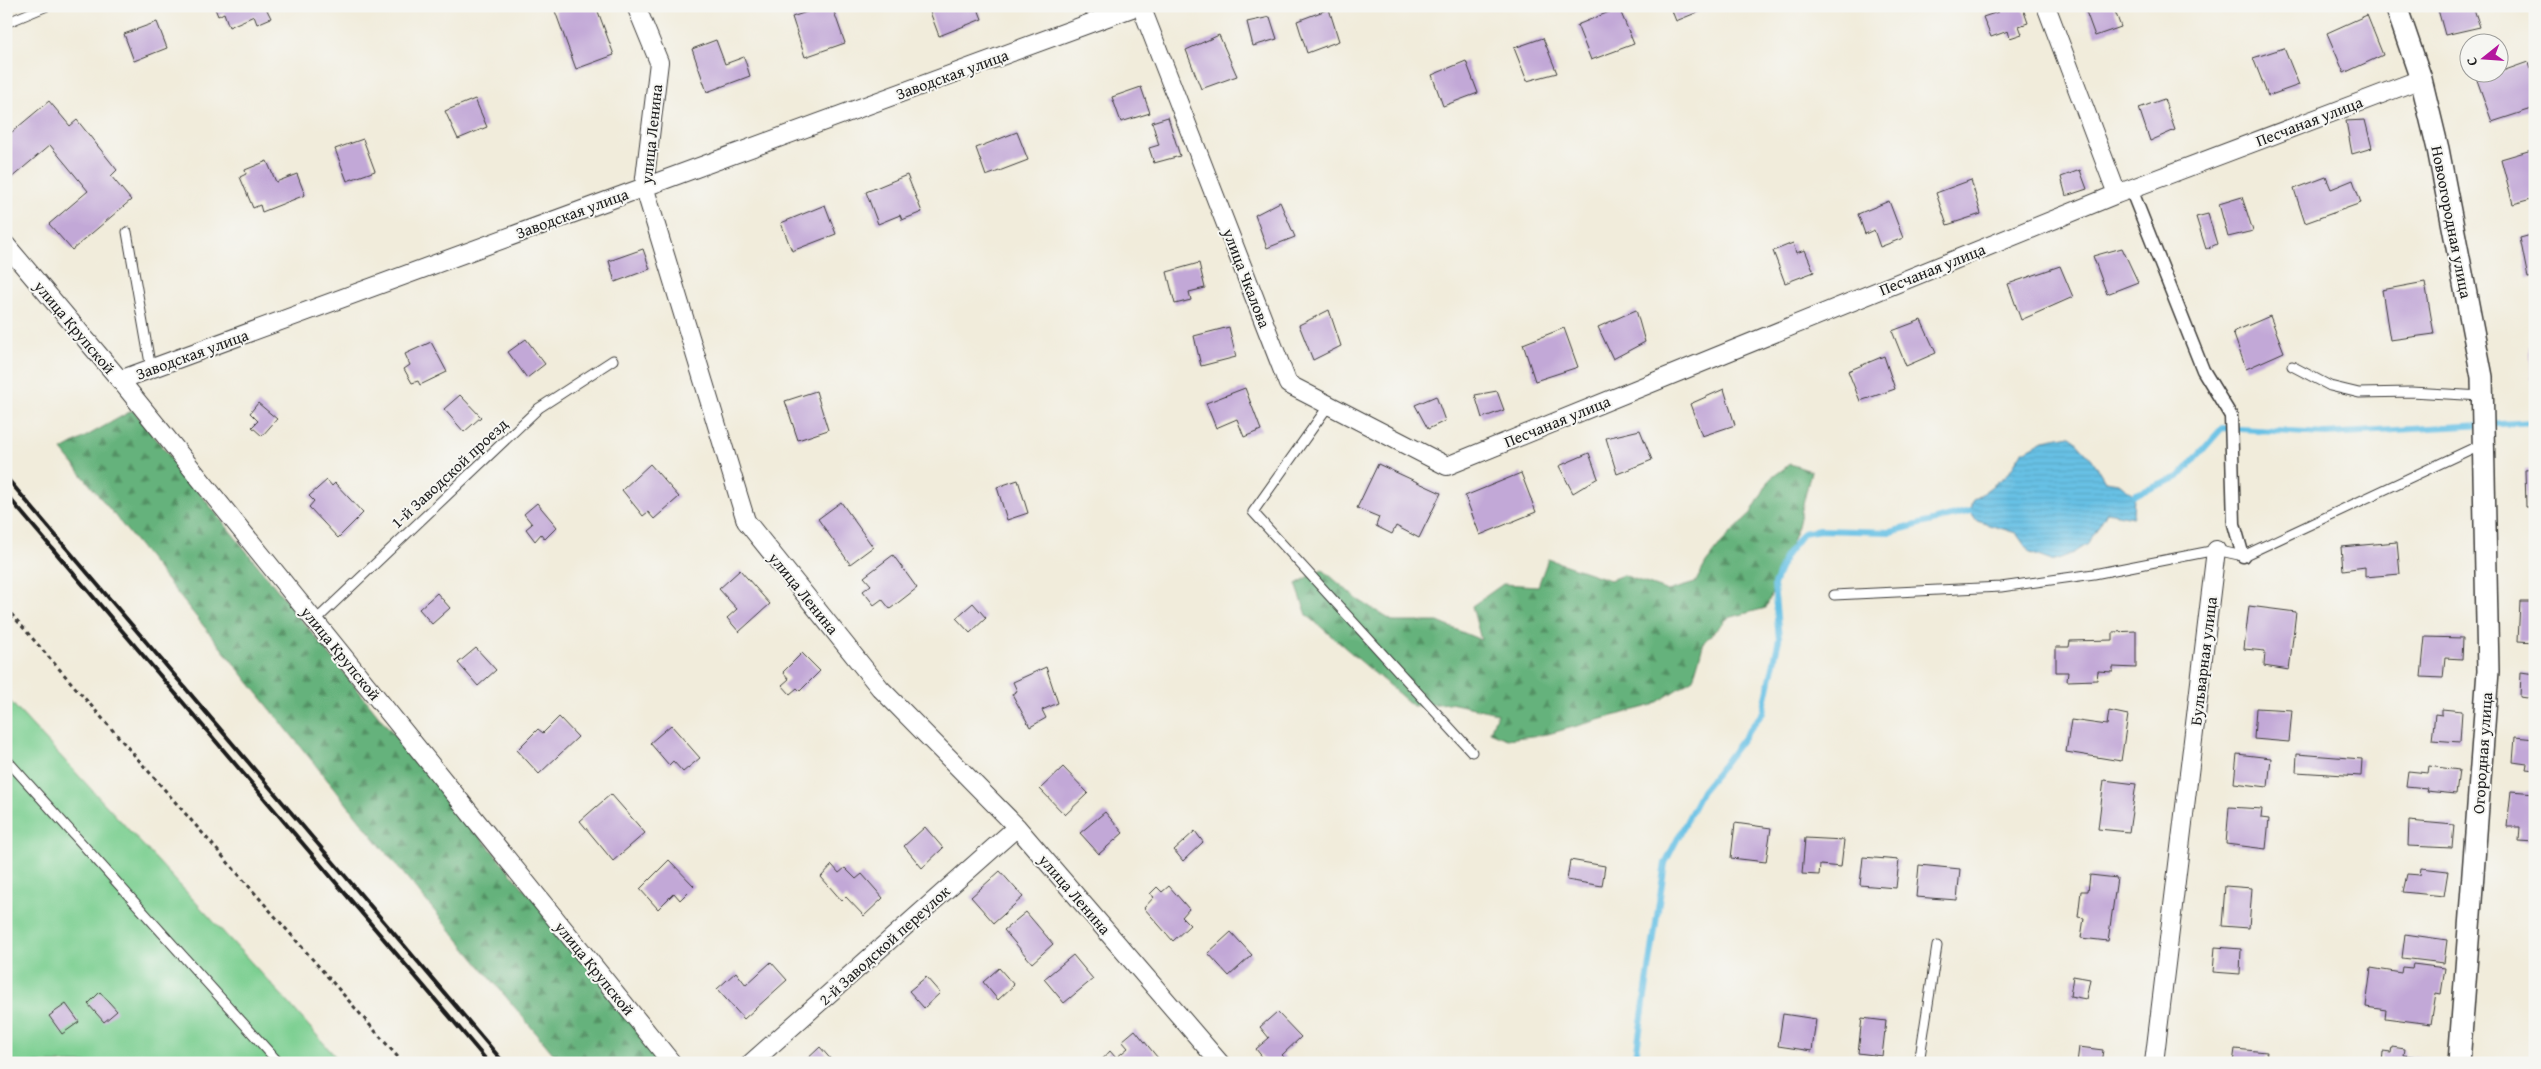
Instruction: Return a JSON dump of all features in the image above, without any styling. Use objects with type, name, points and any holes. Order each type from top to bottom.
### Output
[{"type":"street","name":"улица Ленина","points":[[636,6],[659,62],[644,186],[746,521],[880,688],[1017,827],[1220,1063]]},
{"type":"street","name":"Заводская улица","points":[[120,380],[1137,6]]},
{"type":"street","name":"улица Чкалова","points":[[1141,6],[1288,384],[1447,466]]},
{"type":"street","points":[[2046,6],[2124,191],[2203,370],[2231,416],[2234,524],[2243,556]]},
{"type":"street","name":"Новоогородная улица","points":[[2396,6],[2421,79],[2440,158],[2482,377],[2484,443]]},
{"type":"street","name":"Песчаная улица","points":[[1447,466],[2124,191],[2421,79]]},
{"type":"street","name":"улица Крупской","points":[[6,245],[120,380],[672,1063]]},
{"type":"street","name":"Огородная улица","points":[[2459,1063],[2488,671],[2484,443]]},
{"type":"street","name":"Бульварная улица","points":[[2154,1063],[2216,550]]},
{"type":"street","name":"2-й Заводской переулок","points":[[750,1063],[1017,827]]},
{"type":"lane","points":[[6,24],[47,6]]},
{"type":"lane","points":[[127,232],[151,369]]},
{"type":"lane","name":"1-й Заводской проезд","points":[[315,621],[539,408],[613,360]]},
{"type":"lane","points":[[2292,366],[2330,386],[2359,393],[2411,392],[2483,396]]},
{"type":"lane","points":[[1329,405],[1253,512],[1472,752]]},
{"type":"lane","points":[[1834,595],[2001,587],[2094,574],[2216,550],[2243,556],[2484,443]]},
{"type":"lane","points":[[6,759],[278,1062]]},
{"type":"lane","points":[[1919,1063],[1937,946]]},
{"type":"path","points":[[6,608],[403,1063]]},
{"type":"green space","points":[[133,410],[382,720],[671,1063],[561,1063],[383,849],[62,450]]},
{"type":"green space","points":[[1790,464],[1811,471],[1798,526],[1766,608],[1728,618],[1704,642],[1693,679],[1653,705],[1548,734],[1507,739],[1490,732],[1497,713],[1450,703],[1413,706],[1307,615],[1296,584],[1322,569],[1357,599],[1394,622],[1438,622],[1481,640],[1472,606],[1503,584],[1538,586],[1548,559],[1610,580],[1623,575],[1668,591],[1695,583],[1706,563],[1723,541],[1750,515],[1770,479]]},
{"type":"green space","points":[[6,697],[287,1001],[341,1063],[6,1063]]},
{"type":"water","points":[[2070,435],[2092,459],[2105,481],[2119,483],[2134,495],[2133,517],[2107,512],[2088,544],[2074,553],[2052,561],[2030,553],[2016,533],[1977,521],[1970,511],[1972,501],[2007,475],[2022,452],[2044,440]]},
{"type":"building","points":[[214,6],[265,6],[271,18],[257,24],[254,16],[229,27],[224,13],[218,16]]},
{"type":"building","points":[[568,6],[596,6],[614,55],[576,69],[555,11]]},
{"type":"building","points":[[824,6],[832,6],[845,43],[805,57],[792,17]]},
{"type":"building","points":[[944,6],[977,6],[982,19],[939,36],[930,12]]},
{"type":"building","points":[[1670,6],[1707,6],[1708,8],[1676,21]]},
{"type":"building","points":[[1996,6],[2022,6],[2028,23],[2019,26],[2022,34],[2010,38],[2008,31],[1991,37],[1983,17],[1998,12]]},
{"type":"building","points":[[2084,6],[2113,6],[2121,27],[2095,36]]},
{"type":"building","points":[[2437,6],[2473,6],[2480,27],[2445,35]]},
{"type":"building","points":[[1619,8],[1634,44],[1591,60],[1577,25]]},
{"type":"building","points":[[1329,9],[1339,41],[1307,53],[1297,21]]},
{"type":"building","points":[[2367,15],[2383,55],[2344,73],[2327,33]]},
{"type":"building","points":[[1270,17],[1277,39],[1253,46],[1247,22]]},
{"type":"building","points":[[157,22],[167,48],[134,61],[124,34]]},
{"type":"building","points":[[1219,35],[1237,76],[1201,89],[1186,50]]},
{"type":"building","points":[[1543,38],[1557,73],[1527,81],[1514,48]]},
{"type":"building","points":[[716,40],[725,64],[744,57],[750,76],[707,92],[692,49]]},
{"type":"building","points":[[2284,48],[2299,85],[2268,96],[2253,58]]},
{"type":"building","points":[[1466,61],[1478,93],[1443,106],[1432,75]]},
{"type":"building","points":[[2528,62],[2535,83],[2535,108],[2492,122],[2478,82],[2508,82],[2508,69]]},
{"type":"building","points":[[1141,87],[1150,113],[1121,122],[1112,97]]},
{"type":"building","points":[[475,99],[487,127],[458,139],[445,111]]},
{"type":"building","points":[[2164,99],[2175,130],[2150,141],[2139,108]]},
{"type":"building","points":[[49,101],[70,126],[77,120],[117,170],[111,176],[131,200],[72,250],[49,224],[88,191],[50,145],[10,179],[6,175],[6,137]]},
{"type":"building","points":[[1168,117],[1180,156],[1154,163],[1149,148],[1159,145],[1152,122]]},
{"type":"building","points":[[2365,120],[2372,148],[2352,154],[2346,121]]},
{"type":"building","points":[[1017,132],[1028,160],[986,176],[976,148]]},
{"type":"building","points":[[363,139],[375,171],[347,181],[335,149]]},
{"type":"building","points":[[2535,149],[2535,198],[2513,204],[2501,159]]},
{"type":"building","points":[[267,161],[276,182],[297,174],[305,195],[262,212],[260,205],[253,208],[240,177],[246,174],[245,170]]},
{"type":"building","points":[[2080,170],[2087,189],[2066,196],[2061,177]]},
{"type":"building","points":[[907,175],[922,212],[902,220],[900,215],[878,224],[866,192]]},
{"type":"building","points":[[2326,177],[2331,189],[2353,180],[2361,203],[2305,223],[2294,189]]},
{"type":"building","points":[[1971,180],[1981,214],[1947,225],[1936,193]]},
{"type":"building","points":[[2242,197],[2253,231],[2228,237],[2219,204]]},
{"type":"building","points":[[1889,201],[1903,238],[1880,247],[1874,230],[1865,234],[1858,214]]},
{"type":"building","points":[[1280,202],[1295,237],[1267,248],[1255,215]]},
{"type":"building","points":[[825,205],[836,234],[792,251],[781,223]]},
{"type":"building","points":[[2208,214],[2217,244],[2206,249],[2196,217]]},
{"type":"building","points":[[2535,234],[2535,277],[2528,278],[2520,238]]},
{"type":"building","points":[[1793,243],[1796,253],[1805,250],[1814,272],[1785,283],[1773,251]]},
{"type":"building","points":[[2122,248],[2138,282],[2107,294],[2093,256]]},
{"type":"building","points":[[643,249],[650,269],[615,282],[609,261]]},
{"type":"building","points":[[1199,263],[1205,288],[1189,292],[1191,300],[1175,304],[1167,272]]},
{"type":"building","points":[[2060,266],[2073,297],[2021,320],[2008,284]]},
{"type":"building","points":[[2425,282],[2434,334],[2390,340],[2382,290]]},
{"type":"building","points":[[1329,310],[1341,346],[1313,360],[1299,325]]},
{"type":"building","points":[[1636,310],[1645,342],[1613,359],[1598,327]]},
{"type":"building","points":[[2270,316],[2284,352],[2246,369],[2233,332]]},
{"type":"building","points":[[1921,320],[1936,353],[1906,366],[1892,331]]},
{"type":"building","points":[[1229,327],[1236,357],[1201,366],[1194,336]]},
{"type":"building","points":[[1564,328],[1578,367],[1535,381],[1523,344]]},
{"type":"building","points":[[526,339],[545,364],[527,378],[508,352]]},
{"type":"building","points":[[431,342],[447,372],[420,385],[418,381],[412,383],[404,369],[410,365],[405,354]]},
{"type":"building","points":[[2530,347],[2535,347],[2535,379],[2531,379]]},
{"type":"building","points":[[1884,356],[1895,389],[1860,401],[1848,371]]},
{"type":"building","points":[[1245,388],[1261,430],[1244,437],[1237,419],[1216,428],[1206,403]]},
{"type":"building","points":[[1724,389],[1735,425],[1702,436],[1690,404]]},
{"type":"building","points":[[816,391],[828,430],[798,440],[785,401]]},
{"type":"building","points":[[1497,391],[1504,410],[1482,418],[1475,395]]},
{"type":"building","points":[[460,395],[481,417],[464,432],[444,409]]},
{"type":"building","points":[[1436,396],[1445,421],[1428,429],[1415,405]]},
{"type":"building","points":[[258,403],[277,419],[262,436],[252,427],[258,421],[250,413]]},
{"type":"building","points":[[1640,430],[1652,460],[1617,474],[1606,438]]},
{"type":"building","points":[[1589,453],[1598,478],[1573,493],[1559,466]]},
{"type":"building","points":[[650,464],[679,497],[654,519],[648,512],[643,516],[622,490]]},
{"type":"building","points":[[1378,464],[1441,493],[1419,538],[1396,526],[1392,534],[1376,526],[1379,517],[1357,508]]},
{"type":"building","points":[[2535,469],[2535,507],[2526,507],[2525,470]]},
{"type":"building","points":[[1521,473],[1536,512],[1480,535],[1465,496]]},
{"type":"building","points":[[327,480],[332,486],[335,483],[363,513],[338,538],[309,507],[314,501],[309,496]]},
{"type":"building","points":[[1018,480],[1028,513],[1007,520],[997,487]]},
{"type":"building","points":[[841,502],[873,547],[850,564],[818,519]]},
{"type":"building","points":[[537,503],[557,527],[545,539],[541,534],[535,541],[526,529],[532,524],[524,514]]},
{"type":"building","points":[[2397,542],[2400,574],[2365,577],[2365,567],[2343,570],[2341,547]]},
{"type":"building","points":[[893,555],[917,588],[890,609],[882,599],[874,605],[863,591],[871,585],[864,577]]},
{"type":"building","points":[[740,570],[770,604],[739,632],[727,618],[737,609],[719,589]]},
{"type":"building","points":[[437,593],[450,608],[432,624],[419,609]]},
{"type":"building","points":[[2520,602],[2535,602],[2535,642],[2518,641]]},
{"type":"building","points":[[973,603],[986,618],[970,633],[956,618]]},
{"type":"building","points":[[2249,606],[2296,612],[2289,670],[2264,666],[2265,651],[2244,649]]},
{"type":"building","points":[[2136,631],[2136,668],[2113,667],[2113,672],[2098,671],[2097,680],[2067,681],[2068,672],[2056,672],[2056,647],[2069,647],[2070,641],[2113,640],[2113,632]]},
{"type":"building","points":[[2425,637],[2463,638],[2462,659],[2445,658],[2443,678],[2421,677]]},
{"type":"building","points":[[476,648],[496,670],[478,686],[458,663]]},
{"type":"building","points":[[802,653],[820,671],[800,691],[797,688],[790,694],[782,685],[789,679],[783,672]]},
{"type":"building","points":[[1046,667],[1058,703],[1042,710],[1046,718],[1030,727],[1012,694],[1017,691],[1013,682]]},
{"type":"building","points":[[2521,672],[2535,674],[2535,699],[2520,697]]},
{"type":"building","points":[[2256,708],[2292,710],[2289,742],[2254,739]]},
{"type":"building","points":[[2442,709],[2462,711],[2460,742],[2432,740],[2435,714],[2442,715]]},
{"type":"building","points":[[2109,711],[2128,715],[2121,761],[2066,752],[2071,720],[2107,725]]},
{"type":"building","points":[[559,717],[578,737],[539,774],[517,750],[538,729],[543,733]]},
{"type":"building","points":[[671,725],[700,758],[683,772],[673,761],[669,765],[650,743]]},
{"type":"building","points":[[2515,737],[2535,739],[2535,770],[2526,769],[2527,764],[2513,762]]},
{"type":"building","points":[[2237,754],[2271,758],[2268,787],[2234,783]]},
{"type":"building","points":[[2297,754],[2362,759],[2361,776],[2296,772]]},
{"type":"building","points":[[2429,766],[2459,770],[2456,794],[2426,791],[2427,788],[2406,786],[2408,771],[2428,773]]},
{"type":"building","points":[[1063,767],[1088,793],[1065,815],[1040,789]]},
{"type":"building","points":[[2104,780],[2136,784],[2129,832],[2098,829]]},
{"type":"building","points":[[2511,791],[2535,793],[2535,842],[2519,841],[2520,827],[2507,827]]},
{"type":"building","points":[[611,794],[645,833],[613,861],[580,821]]},
{"type":"building","points":[[2229,807],[2262,809],[2261,818],[2269,819],[2266,849],[2226,844]]},
{"type":"building","points":[[1105,812],[1123,833],[1099,854],[1080,833]]},
{"type":"building","points":[[2409,821],[2454,825],[2452,848],[2408,846]]},
{"type":"building","points":[[1735,823],[1771,828],[1766,862],[1731,858]]},
{"type":"building","points":[[925,827],[943,848],[922,868],[904,846]]},
{"type":"building","points":[[1195,831],[1203,842],[1183,861],[1174,850]]},
{"type":"building","points":[[1805,838],[1844,840],[1841,867],[1820,865],[1819,875],[1802,874]]},
{"type":"building","points":[[1863,857],[1899,860],[1896,888],[1860,885]]},
{"type":"building","points":[[669,860],[694,886],[680,900],[674,893],[658,909],[640,889]]},
{"type":"building","points":[[1570,860],[1605,866],[1602,886],[1567,880]]},
{"type":"building","points":[[832,865],[839,873],[845,868],[856,879],[862,874],[883,898],[864,916],[846,897],[842,901],[821,877]]},
{"type":"building","points":[[1919,865],[1960,869],[1957,900],[1916,897]]},
{"type":"building","points":[[2421,868],[2448,871],[2444,896],[2403,892],[2407,874],[2420,875]]},
{"type":"building","points":[[1000,871],[1023,897],[994,923],[971,897]]},
{"type":"building","points":[[2090,875],[2117,878],[2108,941],[2081,938],[2084,918],[2078,917],[2081,891],[2088,891]]},
{"type":"building","points":[[1169,886],[1189,909],[1182,917],[1190,925],[1173,941],[1144,908],[1154,897],[1150,894],[1157,887],[1162,892]]},
{"type":"building","points":[[2225,886],[2252,888],[2249,928],[2222,926]]},
{"type":"building","points":[[1026,912],[1053,944],[1032,963],[1004,930]]},
{"type":"building","points":[[1231,932],[1252,955],[1229,976],[1208,953]]},
{"type":"building","points":[[2405,934],[2447,940],[2444,963],[2402,958]]},
{"type":"building","points":[[2215,947],[2241,949],[2240,974],[2213,972]]},
{"type":"building","points":[[1073,955],[1093,979],[1064,1003],[1044,979]]},
{"type":"building","points":[[771,962],[787,980],[744,1019],[717,989],[736,972],[746,985]]},
{"type":"building","points":[[2413,964],[2445,968],[2441,994],[2436,993],[2431,1024],[2385,1018],[2386,1010],[2366,1007],[2371,968],[2401,973],[2402,967],[2412,968]]},
{"type":"building","points":[[999,968],[1014,985],[998,1000],[983,982]]},
{"type":"building","points":[[2073,976],[2090,979],[2086,999],[2070,996]]},
{"type":"building","points":[[926,977],[940,993],[924,1008],[909,991]]},
{"type":"building","points":[[100,992],[117,1011],[104,1022],[88,1004]]},
{"type":"building","points":[[66,1004],[79,1022],[62,1034],[49,1016]]},
{"type":"building","points":[[1277,1012],[1301,1037],[1282,1055],[1287,1060],[1284,1063],[1267,1063],[1256,1049],[1269,1038],[1260,1027]]},
{"type":"building","points":[[1783,1014],[1816,1019],[1812,1051],[1778,1046]]},
{"type":"building","points":[[1862,1018],[1886,1021],[1882,1056],[1858,1053]]},
{"type":"building","points":[[1135,1030],[1162,1063],[1099,1063],[1110,1051],[1116,1058],[1128,1048],[1122,1041]]},
{"type":"building","points":[[820,1047],[834,1063],[803,1063]]},
{"type":"building","points":[[2079,1047],[2103,1050],[2101,1063],[2077,1063]]},
{"type":"building","points":[[2392,1047],[2405,1049],[2404,1055],[2426,1058],[2425,1063],[2382,1063],[2383,1052],[2391,1053]]},
{"type":"building","points":[[2235,1049],[2267,1052],[2265,1063],[2233,1063]]},
{"type":"waterway","points":[[2134,495],[2179,477],[2222,428],[2326,434],[2535,422]]},
{"type":"waterway","points":[[1635,1063],[1665,863],[1702,791],[1763,712],[1779,639],[1774,585],[1784,558],[1803,533],[1820,530],[1890,532],[1970,511]]},
{"type":"railway","points":[[6,477],[504,1063]]},
{"type":"railway","points":[[6,494],[489,1063]]}]
